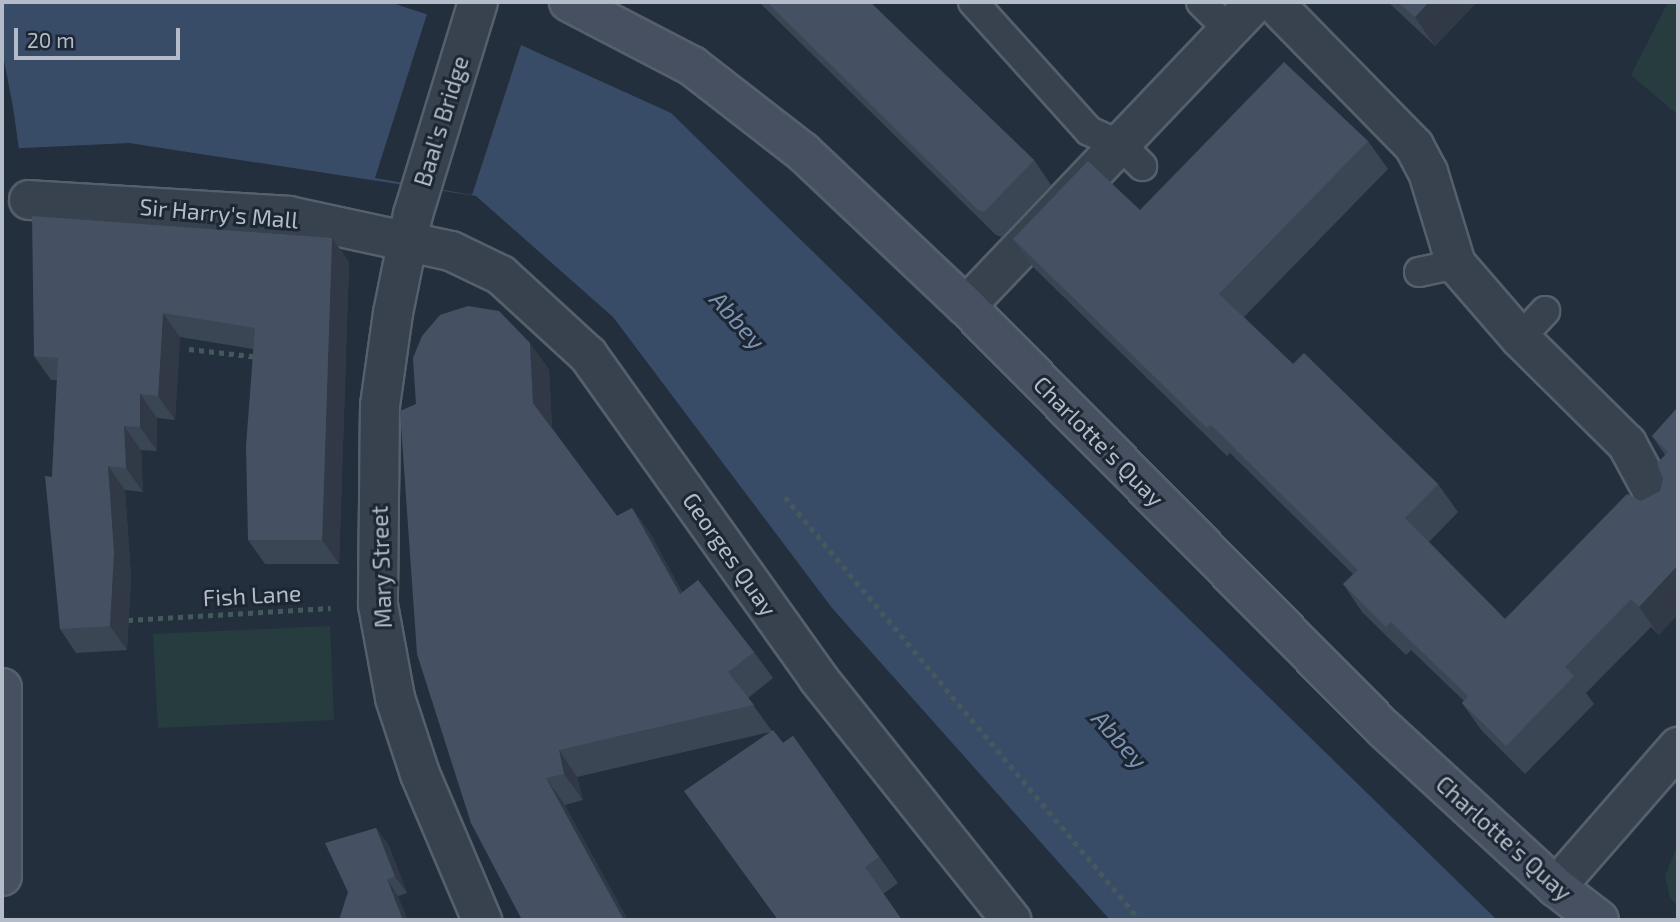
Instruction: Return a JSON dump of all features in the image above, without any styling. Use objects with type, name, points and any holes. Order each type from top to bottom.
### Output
[{"type":"main road","name":"Charlotte's Quay","points":[[569,2],[692,66],[803,152],[966,306],[1382,728],[1556,887],[1599,920]]},
{"type":"main road","points":[[2,688],[2,876]]},
{"type":"street","points":[[966,306],[1132,155],[1229,30],[1255,2]]},
{"type":"street","points":[[1273,2],[1414,146],[1428,172],[1456,264],[1532,324],[1561,392],[1620,450],[1661,507]]},
{"type":"street","name":"Baal's Bridge","points":[[411,228],[475,11]]},
{"type":"street","name":"Sir Harry's Mall","points":[[29,200],[289,216],[411,228]]},
{"type":"street","name":"Mary Street","points":[[411,228],[380,405],[378,605],[394,698],[482,920]]},
{"type":"street","name":"Georges Quay","points":[[411,228],[501,275],[589,355],[818,678],[1011,920]]},
{"type":"street","points":[[1556,887],[1678,747]]},
{"type":"lane","points":[[972,2],[1089,131],[1132,155]]},
{"type":"lane","points":[[1201,2],[1229,30]]},
{"type":"lane","points":[[1419,272],[1456,264]]},
{"type":"path","points":[[189,349],[267,358]]},
{"type":"path","points":[[785,497],[1140,920]]},
{"type":"path","name":"Fish Lane","points":[[128,620],[378,605]]},
{"type":"green space","points":[[1668,2],[1678,2],[1678,115],[1631,75]]},
{"type":"green space","points":[[330,626],[334,720],[158,728],[153,634]]},
{"type":"green space","points":[[1678,844],[1678,906],[1670,898],[1665,876]]},
{"type":"water","name":"Abbey","points":[[2,2],[389,2],[521,45],[671,113],[1497,920],[1110,920],[832,608],[613,317],[476,196],[129,143],[2,149]]},
{"type":"pier","points":[[427,14],[521,45],[472,195],[375,178]]},
{"type":"pier","points":[[2,50],[13,107],[19,149],[2,149]]},
{"type":"building","points":[[767,2],[870,2],[1034,160],[984,212],[978,210]]},
{"type":"building","points":[[1398,2],[1429,2],[1415,17]]},
{"type":"building","points":[[1284,62],[1368,141],[1219,294],[1293,364],[1304,353],[1438,484],[1405,518],[1505,619],[1627,494],[1641,501],[1660,491],[1663,479],[1657,463],[1668,452],[1652,436],[1678,407],[1678,565],[1639,607],[1631,599],[1565,667],[1574,676],[1506,746],[1462,703],[1468,696],[1391,622],[1386,627],[1343,584],[1358,570],[1211,425],[1207,428],[1013,239],[1088,161],[1140,210]]},
{"type":"building","points":[[32,216],[332,238],[322,540],[248,540],[246,446],[255,328],[163,313],[158,396],[140,394],[140,427],[124,426],[126,468],[108,466],[114,552],[110,626],[60,629],[45,476],[52,477],[58,358],[34,356]]},
{"type":"building","points":[[468,306],[499,311],[530,343],[533,403],[617,516],[632,508],[680,594],[698,580],[754,652],[728,672],[754,705],[559,750],[564,774],[546,778],[624,920],[522,920],[471,823],[417,654],[400,411],[416,404],[413,358],[422,336],[440,315]]},
{"type":"building","points":[[773,730],[783,743],[793,736],[879,857],[865,867],[902,920],[778,920],[684,791]]},
{"type":"building","points":[[376,828],[395,877],[387,879],[403,920],[339,920],[348,892],[325,843]]}]
